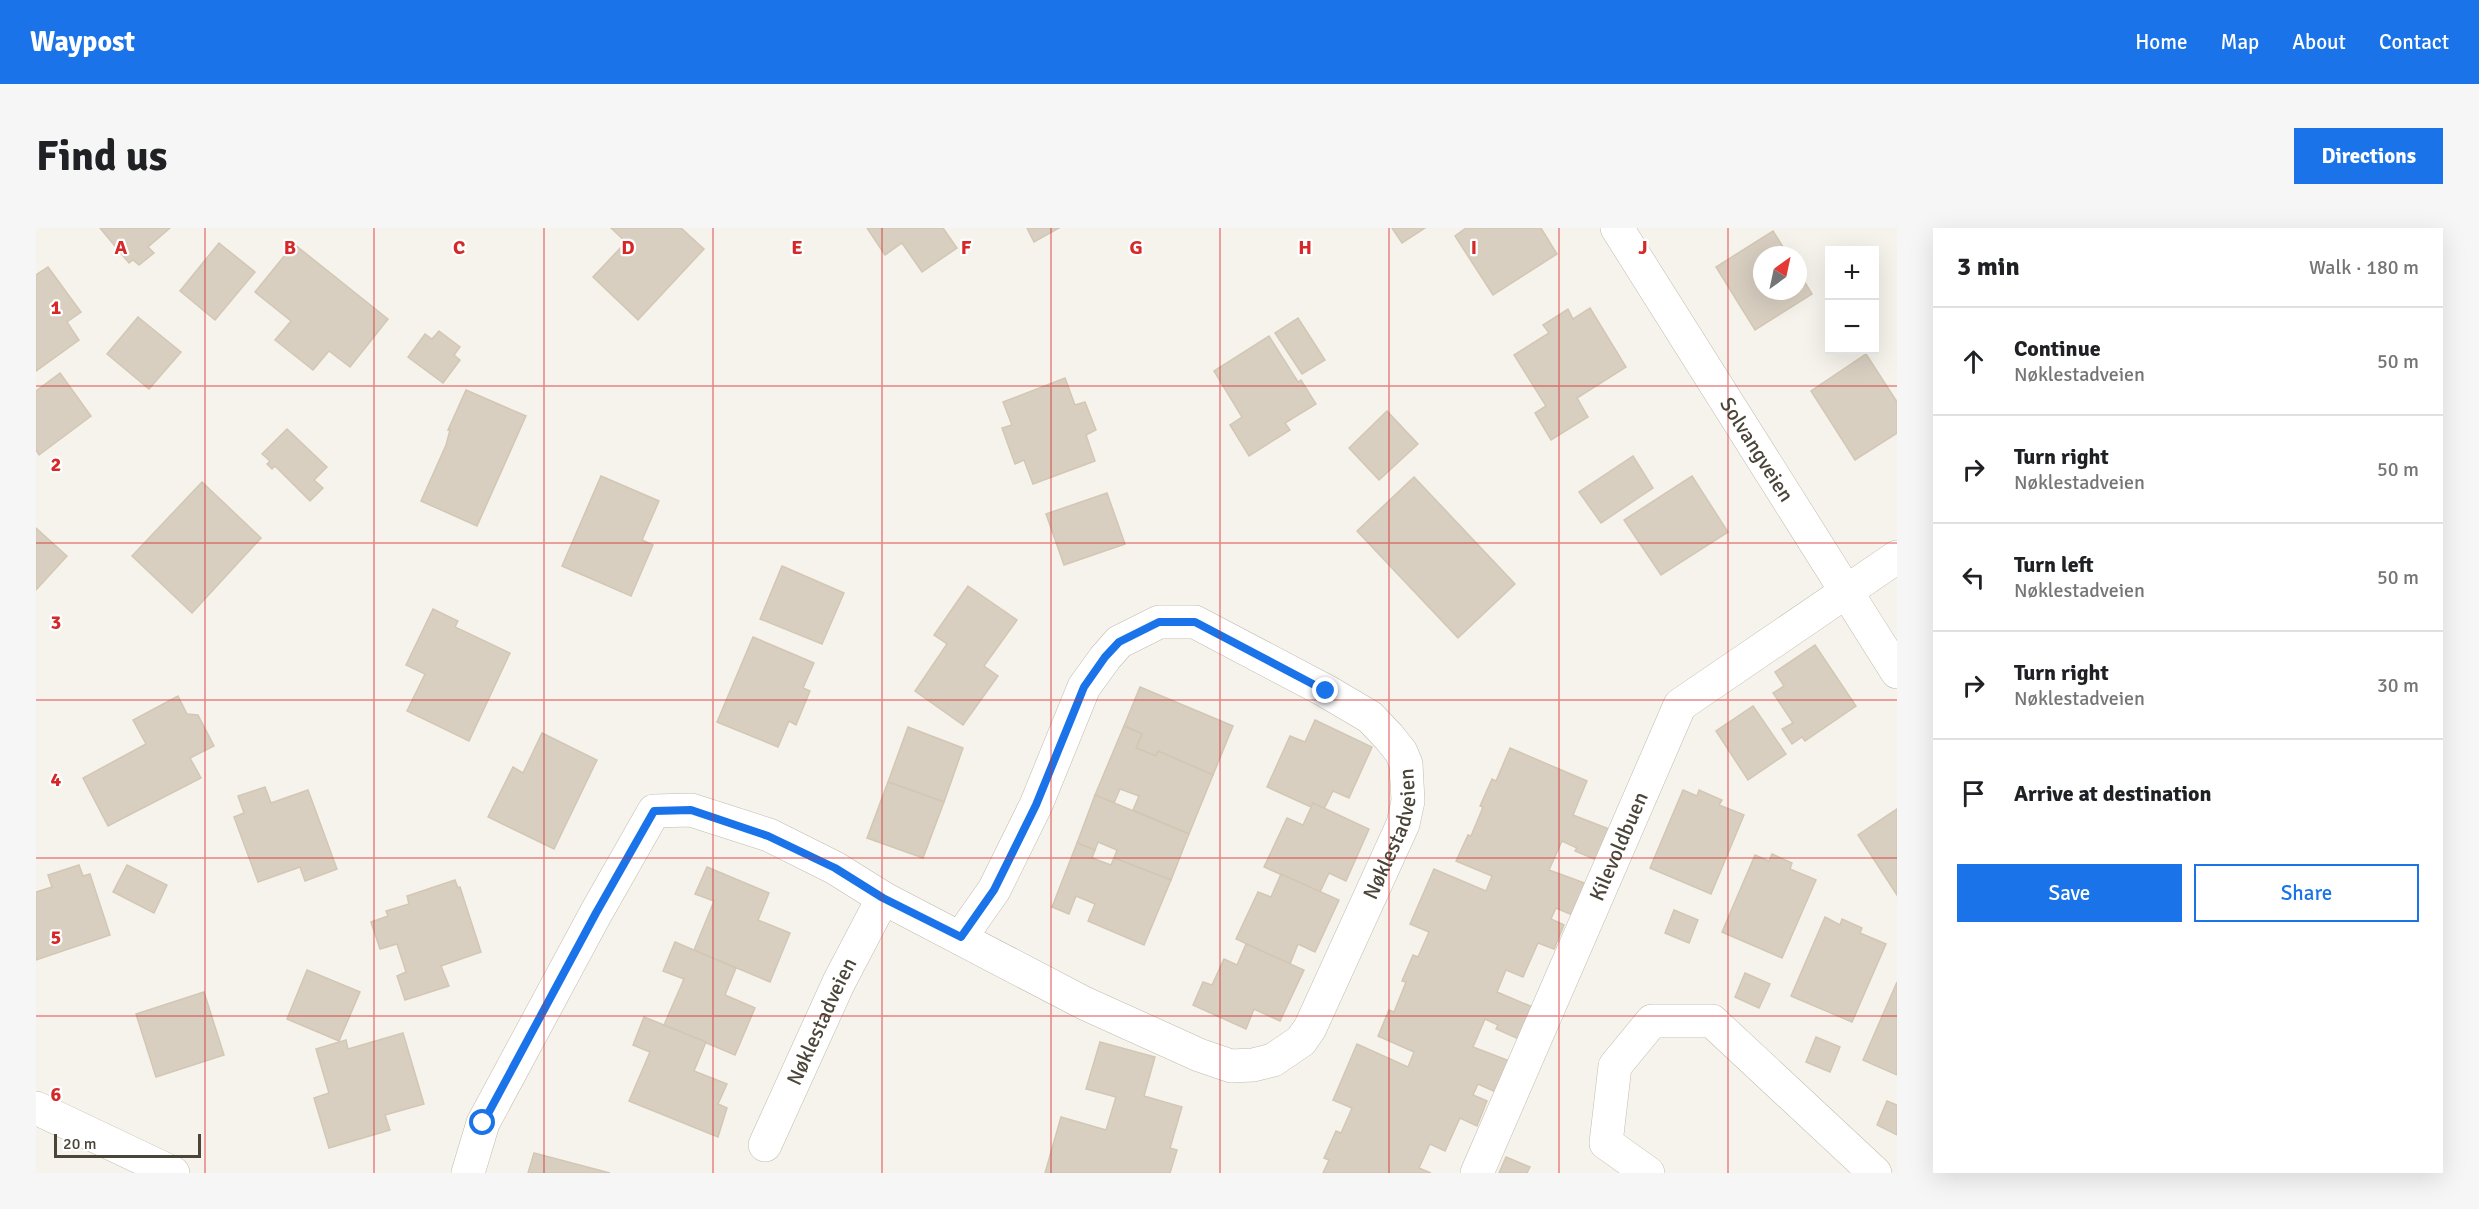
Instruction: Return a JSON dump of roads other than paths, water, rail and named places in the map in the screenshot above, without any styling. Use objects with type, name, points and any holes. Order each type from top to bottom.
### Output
[{"type":"street","name":"Solvangveien","points":[[1617,228],[1897,672]]},
{"type":"street","name":"Kilevoldbuen","points":[[1477,1173],[1680,705],[1897,556]]},
{"type":"street","name":"Nøklestadveien","points":[[468,1173],[483,1123],[596,913],[654,811],[691,810],[768,836],[835,868],[883,898],[1084,1003],[1199,1055],[1231,1066],[1252,1065],[1273,1060],[1301,1041],[1310,1028],[1403,824],[1408,801],[1406,764],[1401,752],[1370,717],[1326,691],[1195,622],[1159,622],[1119,642],[1105,657],[1084,687],[1036,805],[994,890],[961,937]]},
{"type":"street","name":"Nøklestadveien","points":[[765,1145],[839,982],[883,898]]},
{"type":"street","points":[[1648,1173],[1606,1143],[1615,1066],[1652,1021],[1712,1021],[1875,1173]]},
{"type":"street","points":[[36,1108],[173,1173]]}]
